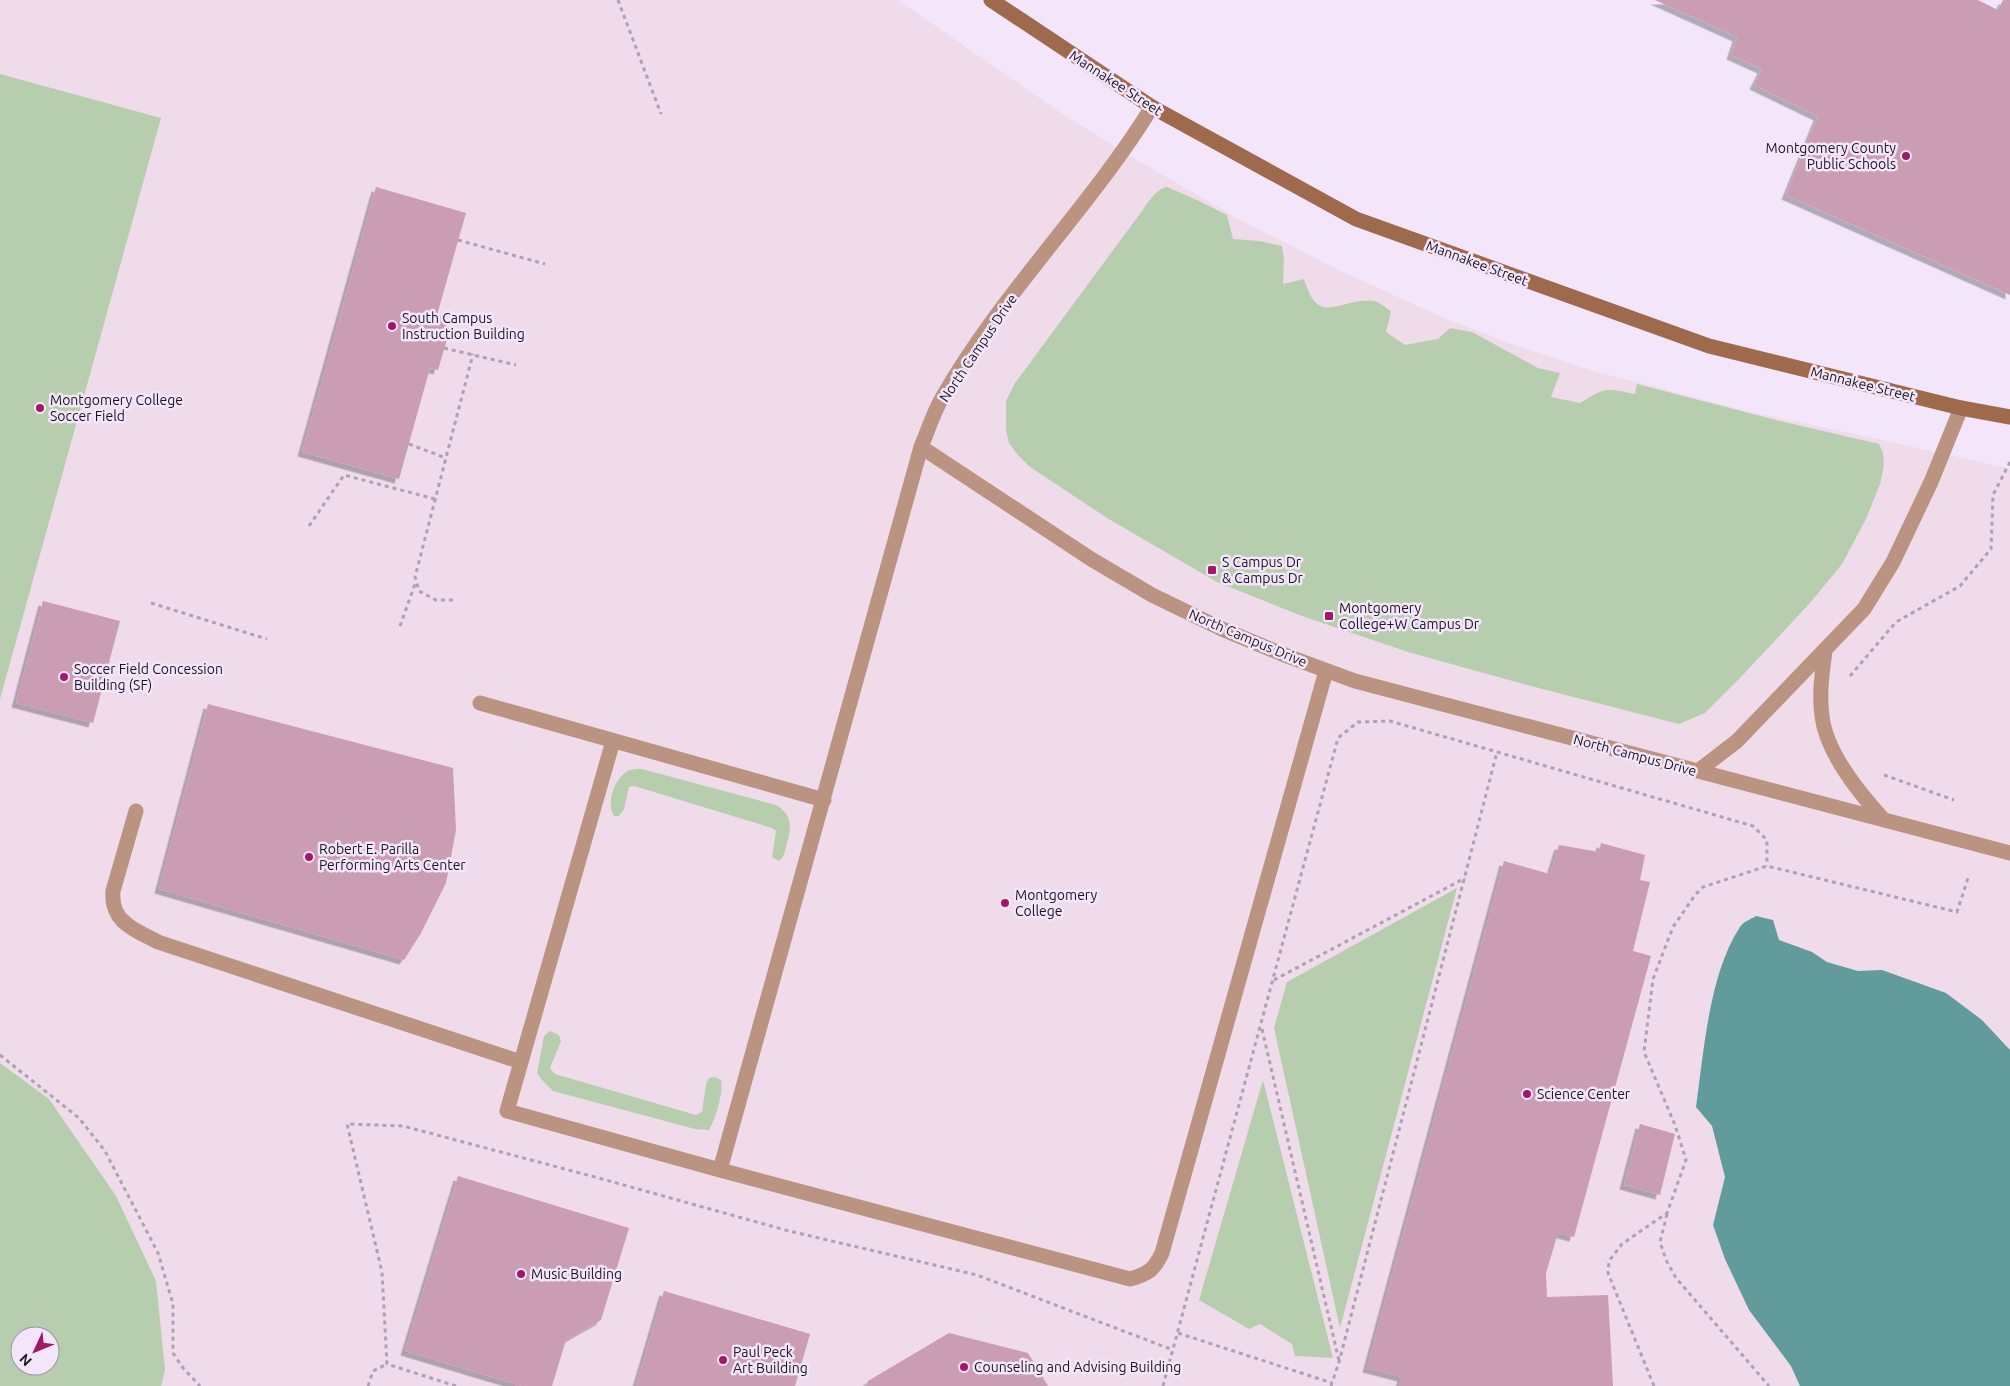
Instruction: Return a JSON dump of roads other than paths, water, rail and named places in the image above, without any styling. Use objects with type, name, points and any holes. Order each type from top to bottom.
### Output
[{"type":"street","name":"Mannakee Street","points":[[991,0],[1152,107],[1356,219],[1709,346],[1961,408],[2010,417]]},
{"type":"street","name":"North Campus Drive","points":[[1152,107],[1129,144],[986,331],[941,399],[921,447],[1091,559],[1152,595],[1222,630],[1355,682],[2010,853]]},
{"type":"street","points":[[1698,771],[1737,741],[1864,609],[1893,562],[1931,482],[1961,408]]},
{"type":"street","points":[[720,1170],[921,447]]},
{"type":"street","points":[[1825,651],[1820,690],[1822,718],[1832,748],[1848,776],[1884,820]]},
{"type":"street","points":[[613,741],[507,1111],[720,1170],[1130,1279],[1146,1275],[1157,1264],[1162,1253],[1326,671]]},
{"type":"street","points":[[480,703],[824,800]]},
{"type":"street","points":[[136,811],[113,891],[112,903],[117,916],[130,927],[158,942],[521,1062]]},
{"type":"place","name":"Montgomery County Public Schools","points":[[1906,156]]},
{"type":"place","name":"South Campus Instruction Building","points":[[392,326]]},
{"type":"place","name":"Montgomery College Soccer Field","points":[[40,408]]},
{"type":"place","name":"S Campus Dr & Campus Dr","points":[[1212,570]]},
{"type":"place","name":"Montgomery College+W Campus Dr","points":[[1329,616]]},
{"type":"place","name":"Soccer Field Concession Building (SF)","points":[[64,677]]},
{"type":"place","name":"Robert E. Parilla Performing Arts Center","points":[[309,857]]},
{"type":"place","name":"Montgomery College","points":[[1005,903]]},
{"type":"place","name":"Science Center","points":[[1527,1094]]},
{"type":"place","name":"Music Building","points":[[521,1274]]},
{"type":"place","name":"Paul Peck Art Building","points":[[723,1360]]},
{"type":"place","name":"Counseling and Advising Building","points":[[964,1367]]}]
